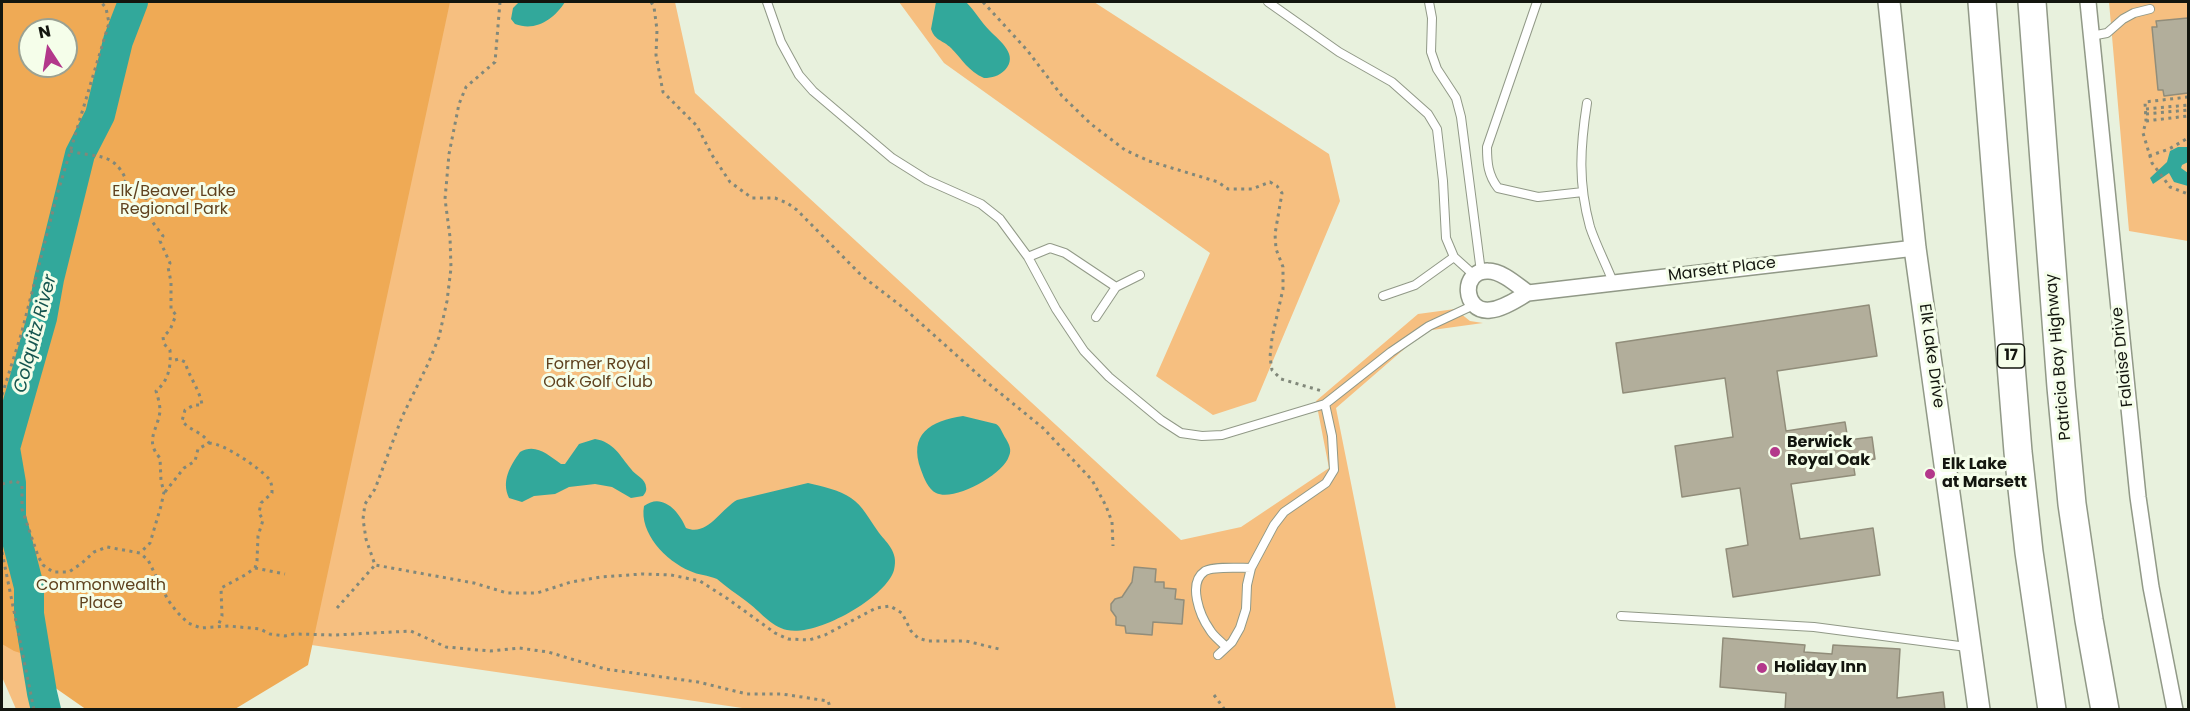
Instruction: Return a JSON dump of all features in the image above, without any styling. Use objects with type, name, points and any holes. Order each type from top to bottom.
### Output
[{"type":"highway","name":"17","points":[[1982,2],[2018,452],[2029,552],[2052,710]]},
{"type":"highway","name":"Patricia Bay Highway","points":[[2032,2],[2072,504],[2105,710]]},
{"type":"highway","points":[[2089,620],[2110,655],[2121,710]]},
{"type":"street","name":"Elk Lake Drive","points":[[1889,2],[1915,248],[1979,710]]},
{"type":"street","name":"Falaise Drive","points":[[2088,2],[2138,497],[2151,587],[2175,710]]},
{"type":"street","name":"Marsett Place","points":[[1474,305],[1478,309],[1497,309],[1528,293],[1915,248]]},
{"type":"street","points":[[1474,305],[1467,292],[1468,282],[1477,274],[1486,271],[1498,273],[1528,293]]},
{"type":"lane","points":[[767,2],[781,42],[799,75],[813,92],[892,158],[927,180],[988,209],[1000,219],[1028,257],[1056,309],[1084,351],[1109,377],[1161,420],[1181,433],[1202,436],[1222,435],[1325,404],[1391,352],[1429,326],[1474,305]]},
{"type":"lane","points":[[1268,2],[1339,52],[1392,82],[1428,114],[1437,129],[1446,238],[1454,257],[1477,274]]},
{"type":"lane","points":[[1429,2],[1432,18],[1431,52],[1437,69],[1456,99],[1461,117],[1477,274]]},
{"type":"lane","points":[[1538,2],[1488,147],[1487,164],[1491,179],[1498,188],[1539,197],[1583,192]]},
{"type":"lane","points":[[2091,36],[2107,33],[2123,19],[2134,13],[2150,9]]},
{"type":"lane","points":[[1587,103],[1581,144],[1583,192],[1591,228],[1613,282]]},
{"type":"lane","points":[[1028,257],[1050,248],[1065,253],[1116,287]]},
{"type":"lane","points":[[1383,296],[1415,285],[1454,257]]},
{"type":"lane","points":[[1096,317],[1116,287],[1140,275]]},
{"type":"lane","points":[[1218,655],[1240,628],[1246,609],[1247,585],[1251,568],[1274,525],[1284,512],[1326,483],[1334,470],[1332,436],[1325,404]]},
{"type":"lane","points":[[1226,647],[1205,622],[1196,590],[1198,577],[1207,570],[1251,568]]},
{"type":"lane","points":[[1621,616],[1814,627],[1971,647]]},
{"type":"path","points":[[2,395],[21,335],[37,267],[70,151],[109,23],[106,8],[101,2]]},
{"type":"path","points":[[375,565],[366,539],[363,519],[365,504],[375,489],[402,417],[439,337],[451,268],[445,200],[449,154],[459,104],[466,87],[495,62],[500,2]]},
{"type":"path","points":[[651,2],[654,7],[657,30],[656,55],[663,92],[697,126],[712,155],[730,182],[752,198],[775,198],[797,210],[862,276],[905,309],[983,379],[1043,428],[1092,480],[1112,522],[1113,546]]},
{"type":"path","points":[[983,2],[1027,50],[1062,96],[1091,124],[1125,150],[1149,161],[1218,182],[1228,189],[1252,189],[1270,182],[1277,186],[1282,194],[1275,234],[1276,249],[1283,267],[1283,290],[1272,338],[1270,357],[1272,370],[1281,379],[1323,391]]},
{"type":"path","points":[[2188,97],[2145,102],[2146,121],[2143,133],[2149,156],[2156,169],[2170,187],[2188,194]]},
{"type":"path","points":[[2145,109],[2188,105]]},
{"type":"path","points":[[2146,114],[2188,110]]},
{"type":"path","points":[[2146,121],[2188,116]]},
{"type":"path","points":[[2149,156],[2169,149],[2188,138]]},
{"type":"path","points":[[70,151],[86,156],[100,155],[112,161],[126,180],[121,188],[124,194],[147,199],[152,207],[148,216],[163,236],[160,241],[170,263],[168,267],[171,282],[171,309],[176,315],[170,330],[163,337],[164,344],[170,350],[171,361],[165,383],[156,391],[160,412],[152,441],[154,452],[160,458],[160,481],[164,492]]},
{"type":"path","points":[[171,361],[179,359],[186,362],[196,390],[201,396],[202,405],[194,405],[185,410],[182,421],[186,426],[206,436],[209,442]]},
{"type":"path","points":[[140,553],[150,543],[156,528],[157,515],[164,492],[184,468],[195,461],[198,449],[209,442],[217,442],[267,478],[272,486],[272,493],[261,503],[259,513],[263,520],[258,536],[255,568],[221,588],[222,616],[217,627]]},
{"type":"path","points":[[2,484],[13,482],[22,485],[22,509],[38,556],[43,565],[52,572],[69,572],[94,552],[107,547],[140,553],[148,560],[168,600],[188,623],[201,627],[260,629],[270,634],[285,636],[411,631],[446,647],[490,651],[519,648],[548,652],[605,669],[688,680],[747,694],[782,694],[828,701],[831,710]]},
{"type":"path","points":[[2,552],[34,710]]},
{"type":"path","points":[[337,608],[375,565]]},
{"type":"path","points":[[375,565],[474,583],[507,593],[537,593],[571,582],[601,576],[671,575],[700,581],[775,633],[789,639],[809,640],[825,635],[876,608],[890,606],[902,613],[911,631],[918,638],[966,641],[999,649]]},
{"type":"path","points":[[255,568],[285,574]]},
{"type":"path","points":[[1214,695],[1225,710]]},
{"type":"green space","name":"Former Royal Oak Golf Club","points":[[2,2],[675,2],[695,93],[1181,540],[1241,527],[1329,468],[1316,401],[1418,314],[1455,309],[1470,321],[1483,323],[1425,331],[1336,408],[1396,709],[749,709],[45,606],[54,687],[53,709],[16,709],[2,677]]},
{"type":"green space","name":"Elk/Beaver Lake Regional Park","points":[[2,2],[450,2],[308,665],[235,709],[87,710],[54,687],[36,658],[14,651],[2,644]]},
{"type":"green space","points":[[899,2],[1094,2],[1329,154],[1340,201],[1256,401],[1213,415],[1156,376],[1210,253],[944,63]]},
{"type":"green space","points":[[2109,2],[2188,2],[2188,241],[2129,231]]},
{"type":"water","points":[[519,2],[565,2],[550,19],[537,25],[523,26],[515,24],[511,19],[513,8]]},
{"type":"water","points":[[936,2],[966,2],[1009,54],[1009,64],[1005,70],[990,78],[984,78],[970,69],[951,48],[937,38],[931,29]]},
{"type":"water","points":[[2178,147],[2188,147],[2188,162],[2181,168],[2188,173],[2188,186],[2174,182],[2169,173],[2153,184],[2150,178],[2167,162],[2170,151]]},
{"type":"water","points":[[963,416],[998,425],[1009,445],[1010,454],[998,471],[977,485],[954,494],[936,493],[925,480],[921,470],[917,447],[920,438],[925,431],[941,421]]},
{"type":"water","points":[[595,439],[612,446],[642,479],[646,484],[646,492],[643,496],[631,498],[612,487],[595,484],[569,487],[555,494],[534,496],[522,502],[509,498],[506,480],[520,452],[537,449],[561,464],[565,464],[579,444]]},
{"type":"water","points":[[808,483],[847,495],[855,501],[891,548],[895,558],[894,570],[878,592],[848,613],[815,628],[800,631],[787,630],[775,625],[717,579],[693,572],[672,560],[656,545],[646,526],[644,506],[651,502],[663,502],[669,505],[679,515],[686,528],[694,530],[701,529],[713,521],[737,500]]},
{"type":"building","points":[[2188,18],[2188,93],[2164,96],[2163,90],[2158,90],[2152,27],[2157,27],[2156,21]]},
{"type":"building","name":"Berwick Royal Oak","points":[[1869,305],[1877,356],[1777,371],[1786,431],[1845,422],[1848,440],[1872,437],[1875,459],[1853,462],[1855,475],[1791,484],[1800,539],[1873,528],[1880,575],[1733,597],[1726,549],[1748,545],[1740,488],[1682,497],[1675,446],[1733,437],[1725,378],[1623,393],[1616,343]]},
{"type":"building","points":[[1134,567],[1156,569],[1155,582],[1164,582],[1164,588],[1176,589],[1175,599],[1184,600],[1182,624],[1153,622],[1152,635],[1126,633],[1125,626],[1116,625],[1116,617],[1111,610],[1111,604],[1115,599],[1122,597],[1132,582]]},
{"type":"building","name":"Holiday Inn","points":[[1723,638],[1805,645],[1804,652],[1832,654],[1833,645],[1900,649],[1897,698],[1943,692],[1945,710],[1785,710],[1786,693],[1720,687]]},
{"type":"waterway","name":"Colquitz River","points":[[46,710],[29,614],[29,587],[11,517],[11,483],[5,448],[42,318],[49,279],[80,154],[100,115],[118,41],[133,2]]},
{"type":"place","name":"Berwick Royal Oak","points":[[1775,452]]},
{"type":"place","name":"Elk Lake at Marsett","points":[[1930,474]]},
{"type":"place","name":"Holiday Inn","points":[[1762,668]]},
{"type":"park label","name":"Commonwealth Place","points":[[101,595]]}]
